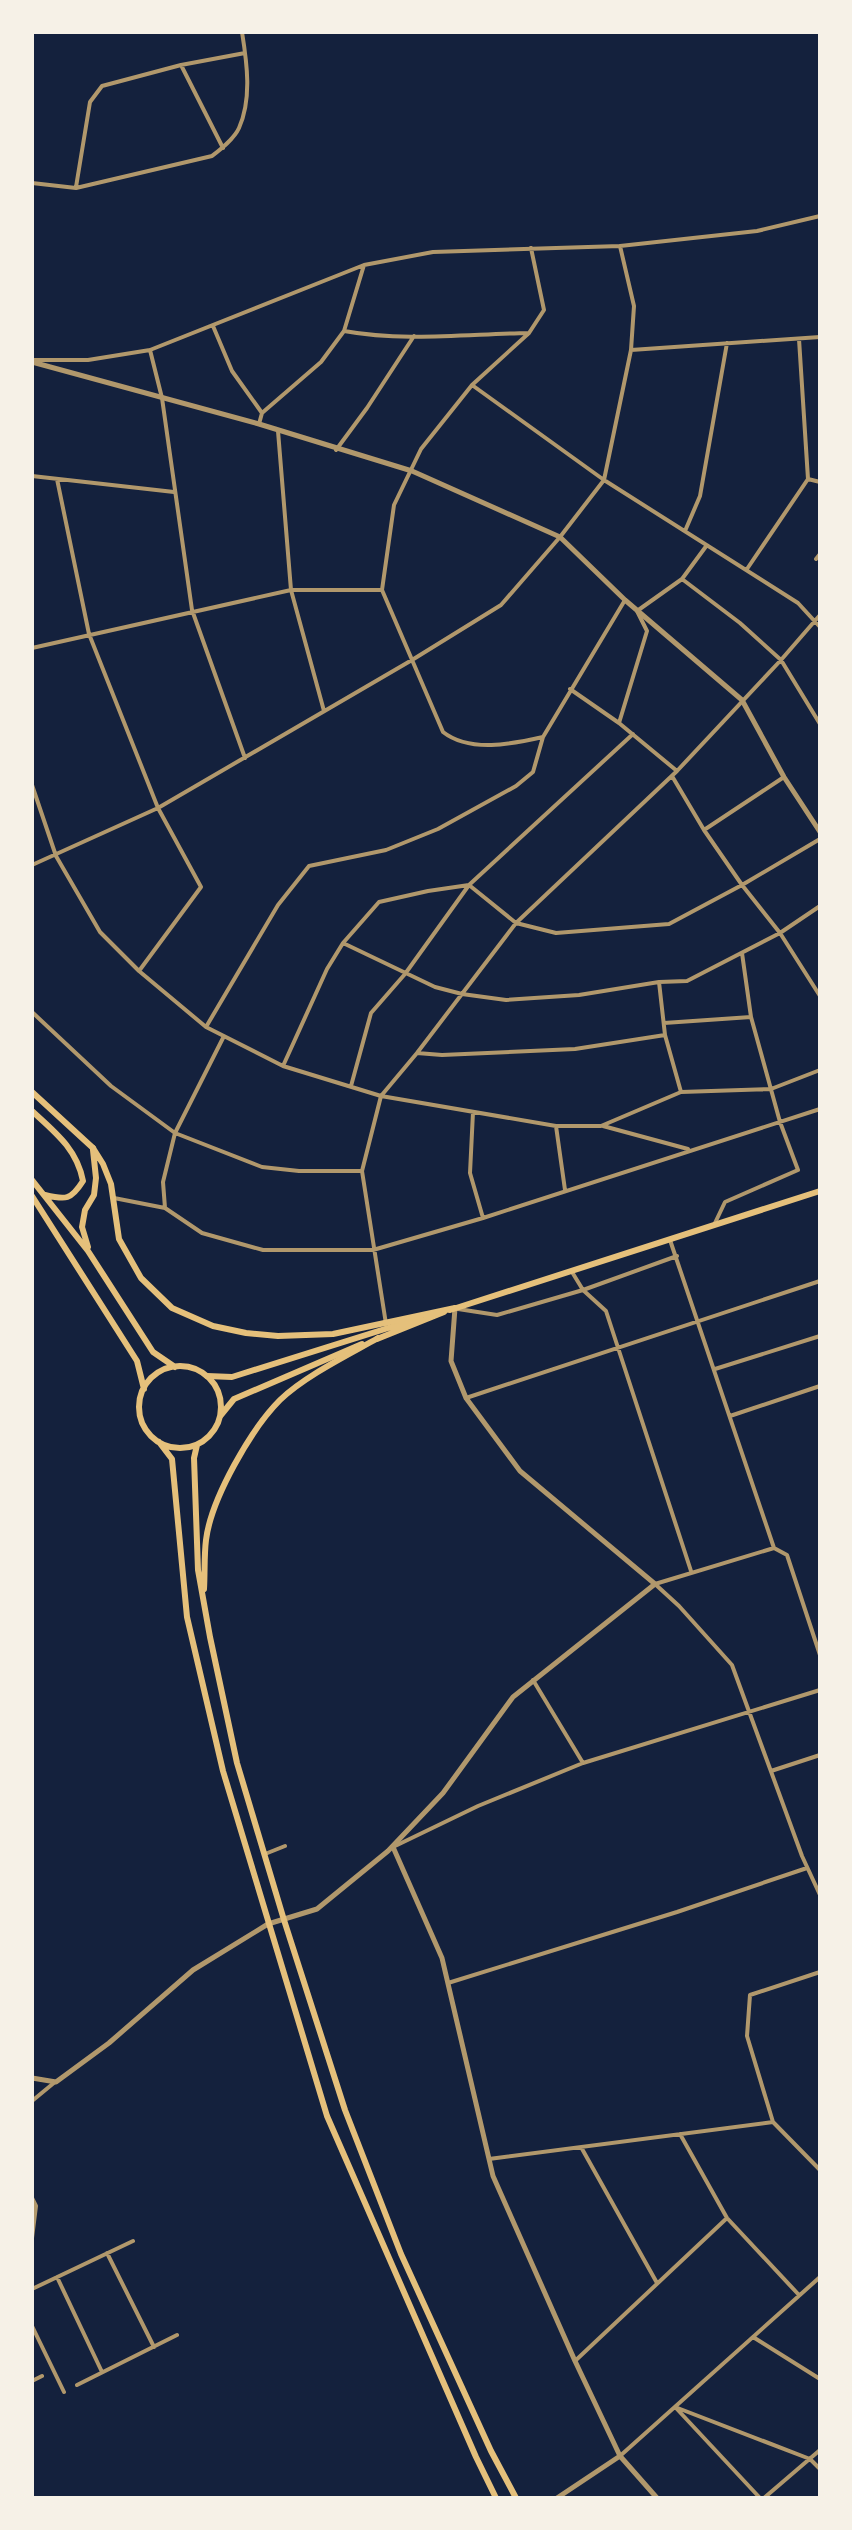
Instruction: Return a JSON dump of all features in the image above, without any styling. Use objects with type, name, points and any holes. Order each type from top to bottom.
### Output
[{"type":"main road","points":[[32,1092],[93,1148],[103,1164],[114,1198],[119,1239],[141,1278],[172,1308],[213,1326],[278,1336],[386,1328],[455,1308]]},
{"type":"main road","points":[[32,1111],[68,1145],[80,1164],[83,1181],[75,1193],[63,1199],[43,1195]]},
{"type":"main road","points":[[88,1251],[82,1227],[85,1210],[94,1195],[93,1148]]},
{"type":"main road","points":[[32,1180],[88,1251],[153,1352],[175,1367]]},
{"type":"main road","points":[[144,1389],[162,1371],[175,1367],[186,1367],[207,1376],[232,1377],[572,1272],[820,1191]]},
{"type":"main road","points":[[32,1196],[137,1361],[144,1389],[140,1413],[149,1434],[172,1459],[187,1617],[223,1771],[327,2116],[496,2498]]},
{"type":"main road","points":[[203,1600],[206,1537],[221,1491],[246,1444],[280,1400],[321,1371],[378,1338],[386,1328]]},
{"type":"main road","points":[[159,1442],[171,1447],[197,1445],[208,1438],[234,1399],[378,1338]]},
{"type":"main road","points":[[207,1376],[219,1394],[221,1415]]},
{"type":"main road","points":[[197,1445],[194,1509],[198,1570],[237,1763],[264,1854],[345,2110],[401,2254],[491,2451],[516,2498]]},
{"type":"street","points":[[32,183],[76,188],[212,156],[239,129],[248,91],[242,32]]},
{"type":"street","points":[[76,188],[90,102],[102,86],[181,65],[245,53]]},
{"type":"street","points":[[181,65],[223,148]]},
{"type":"street","points":[[32,361],[88,360],[150,350],[364,265],[433,252],[620,246],[757,231],[820,216]]},
{"type":"street","points":[[32,865],[158,808],[501,605],[604,480],[631,350],[634,306],[620,246]]},
{"type":"street","points":[[531,248],[544,310],[529,333],[472,385],[421,449],[394,505],[382,590],[443,732],[453,740],[506,745],[543,737]]},
{"type":"street","points":[[259,424],[262,413],[321,362],[344,331],[364,265]]},
{"type":"street","points":[[213,326],[232,371],[262,413]]},
{"type":"street","points":[[344,331],[365,335],[414,336],[529,333]]},
{"type":"street","points":[[336,450],[414,336]]},
{"type":"street","points":[[631,350],[820,337]]},
{"type":"street","points":[[747,569],[808,479],[799,339]]},
{"type":"street","points":[[685,531],[700,496],[727,343]]},
{"type":"street","points":[[150,350],[162,398],[192,610],[245,758]]},
{"type":"street","points":[[32,361],[259,424],[412,471],[560,537],[637,611],[742,700],[784,777],[820,832]]},
{"type":"street","points":[[472,385],[604,480],[798,603],[820,627]]},
{"type":"street","points":[[278,431],[291,590],[324,711]]},
{"type":"street","points":[[32,476],[174,492]]},
{"type":"street","points":[[57,479],[89,634],[158,808],[201,887],[139,971]]},
{"type":"street","points":[[808,479],[820,482]]},
{"type":"street","points":[[637,611],[682,579],[707,545]]},
{"type":"street","points":[[682,579],[740,623],[781,660],[820,724]]},
{"type":"street","points":[[32,648],[291,590],[382,590]]},
{"type":"street","points":[[206,1027],[278,905],[309,866],[386,850],[438,829],[516,786],[533,772],[543,737],[625,600]]},
{"type":"street","points":[[619,723],[647,631],[637,611]]},
{"type":"street","points":[[386,1328],[362,1171],[381,1096],[516,923],[677,771],[820,615]]},
{"type":"street","points":[[570,689],[619,723],[677,771]]},
{"type":"street","points":[[351,1086],[371,1013],[405,974],[469,885],[633,734]]},
{"type":"street","points":[[672,776],[704,830],[780,933],[820,996]]},
{"type":"street","points":[[704,830],[784,777]]},
{"type":"street","points":[[32,785],[56,856],[100,932],[139,971],[206,1027],[283,1066],[381,1096],[556,1126],[601,1126],[690,1149]]},
{"type":"street","points":[[283,1066],[327,969],[343,943],[379,902],[469,885],[516,923],[556,933],[669,924],[820,839]]},
{"type":"street","points":[[343,943],[435,987],[462,994],[506,1000],[579,995],[659,982],[687,981],[780,933],[820,906]]},
{"type":"street","points":[[714,1225],[725,1202],[798,1170],[780,1122],[751,1017],[742,952]]},
{"type":"street","points":[[659,982],[665,1035],[681,1092]]},
{"type":"street","points":[[32,1012],[111,1086],[175,1133],[262,1167],[299,1171],[362,1171]]},
{"type":"street","points":[[664,1023],[751,1017]]},
{"type":"street","points":[[417,1053],[442,1055],[575,1049],[665,1035]]},
{"type":"street","points":[[165,1208],[163,1182],[175,1133],[225,1036]]},
{"type":"street","points":[[601,1126],[681,1092],[771,1089],[820,1070]]},
{"type":"street","points":[[114,1198],[165,1208],[202,1233],[263,1250],[373,1250],[483,1218],[820,1109]]},
{"type":"street","points":[[473,1112],[470,1173],[483,1218]]},
{"type":"street","points":[[556,1126],[565,1190]]},
{"type":"street","points":[[670,1239],[774,1548],[787,1555],[820,1655]]},
{"type":"street","points":[[677,1256],[583,1290],[497,1315],[455,1308],[451,1361],[466,1398],[520,1471],[655,1584],[732,1665],[807,1868],[820,1895]]},
{"type":"street","points":[[572,1272],[583,1290],[606,1311],[691,1572]]},
{"type":"street","points":[[466,1398],[820,1281]]},
{"type":"street","points":[[715,1369],[820,1336]]},
{"type":"street","points":[[730,1416],[820,1386]]},
{"type":"street","points":[[32,2101],[109,2043],[193,1970],[268,1924],[317,1909],[393,1847],[443,1793],[513,1697],[655,1584],[774,1548]]},
{"type":"street","points":[[533,1680],[583,1763]]},
{"type":"street","points":[[393,1847],[478,1806],[583,1763],[820,1690]]},
{"type":"street","points":[[771,1771],[820,1755]]},
{"type":"street","points":[[264,1854],[285,1846]]},
{"type":"street","points":[[393,1847],[442,1958],[493,2176],[620,2456],[657,2498]]},
{"type":"street","points":[[448,1983],[807,1868]]},
{"type":"street","points":[[820,1972],[750,1995],[747,2036],[773,2122],[820,2170]]},
{"type":"street","points":[[32,2078],[56,2082]]},
{"type":"street","points":[[489,2159],[773,2122]]},
{"type":"street","points":[[680,2134],[727,2218],[799,2295]]},
{"type":"street","points":[[581,2147],[657,2283]]},
{"type":"street","points":[[32,2198],[36,2206],[32,2238]]},
{"type":"street","points":[[575,2361],[727,2218]]},
{"type":"street","points":[[32,2289],[133,2241]]},
{"type":"street","points":[[107,2253],[154,2347]]},
{"type":"street","points":[[57,2277],[102,2372]]},
{"type":"street","points":[[557,2498],[620,2456],[820,2277]]},
{"type":"street","points":[[32,2326],[64,2392]]},
{"type":"street","points":[[77,2385],[177,2335]]},
{"type":"street","points":[[753,2337],[820,2379]]},
{"type":"street","points":[[32,2381],[42,2376]]},
{"type":"street","points":[[675,2407],[810,2459],[820,2469]]},
{"type":"street","points":[[675,2407],[762,2498],[820,2450]]}]
